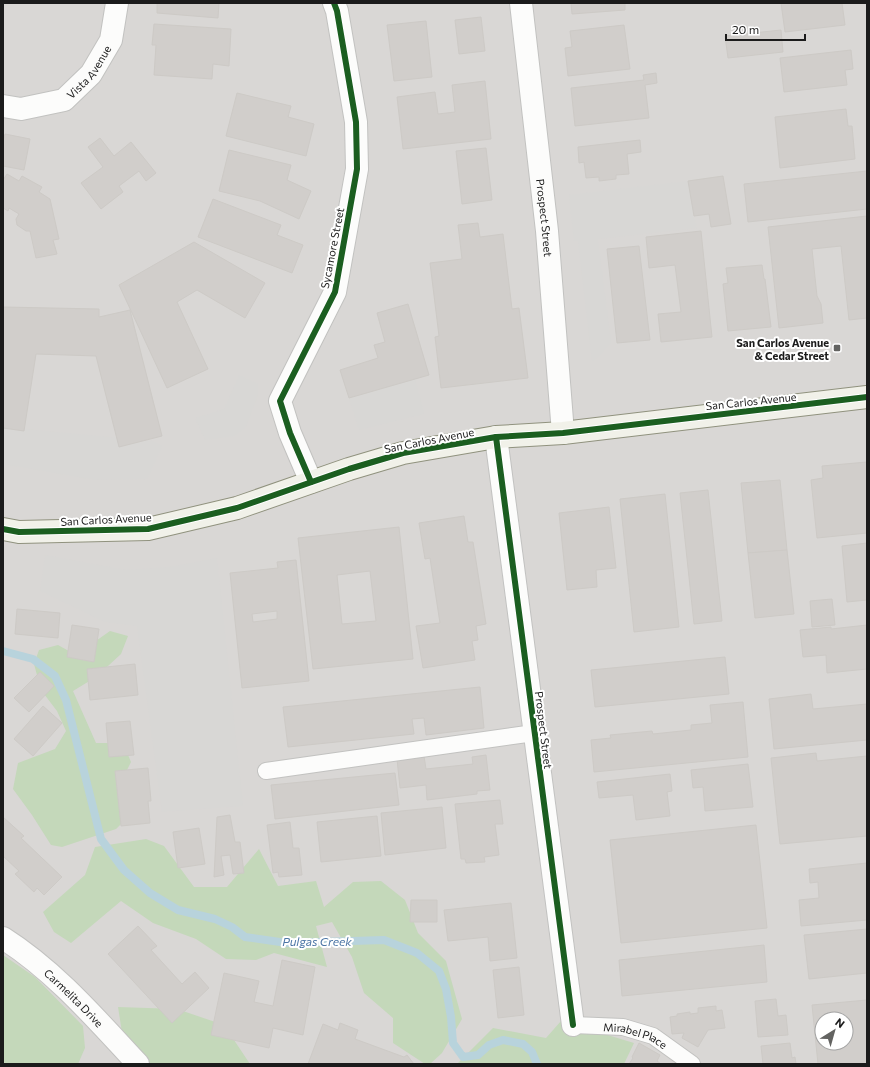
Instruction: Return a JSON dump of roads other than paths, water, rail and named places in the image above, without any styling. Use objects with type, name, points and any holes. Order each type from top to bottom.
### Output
[{"type":"main road","name":"San Carlos Avenue","points":[[3,529],[19,532],[148,529],[237,508],[311,482],[403,453],[496,437],[563,433],[867,397]]},
{"type":"street","name":"Vista Avenue","points":[[3,106],[21,109],[64,100],[91,74],[111,40],[116,3]]},
{"type":"street","name":"Sycamore Street","points":[[311,482],[290,433],[280,401],[335,292],[357,169],[356,122],[337,11],[334,3]]},
{"type":"street","name":"Prospect Street","points":[[521,3],[547,231],[563,433]]},
{"type":"street","name":"Prospect Street","points":[[496,437],[572,1025]]},
{"type":"street","name":"Carmelita Drive","points":[[3,938],[20,949],[68,989],[138,1064]]},
{"type":"lane","points":[[266,771],[534,733]]},
{"type":"lane","name":"Mirabel Place","points":[[572,1025],[623,1027],[653,1036],[692,1064]]},
{"type":"waterway","name":"Pulgas Creek","points":[[3,651],[33,659],[55,676],[66,700],[101,839],[124,870],[150,893],[178,910],[215,919],[232,927],[245,937],[287,943],[384,940],[417,953],[439,971],[446,989],[451,1017],[453,1043],[463,1057],[478,1055],[489,1045],[503,1040],[523,1044],[532,1052],[537,1064]]},
{"type":"place","name":"San Carlos Avenue & Cedar Street","points":[[837,348]]}]
